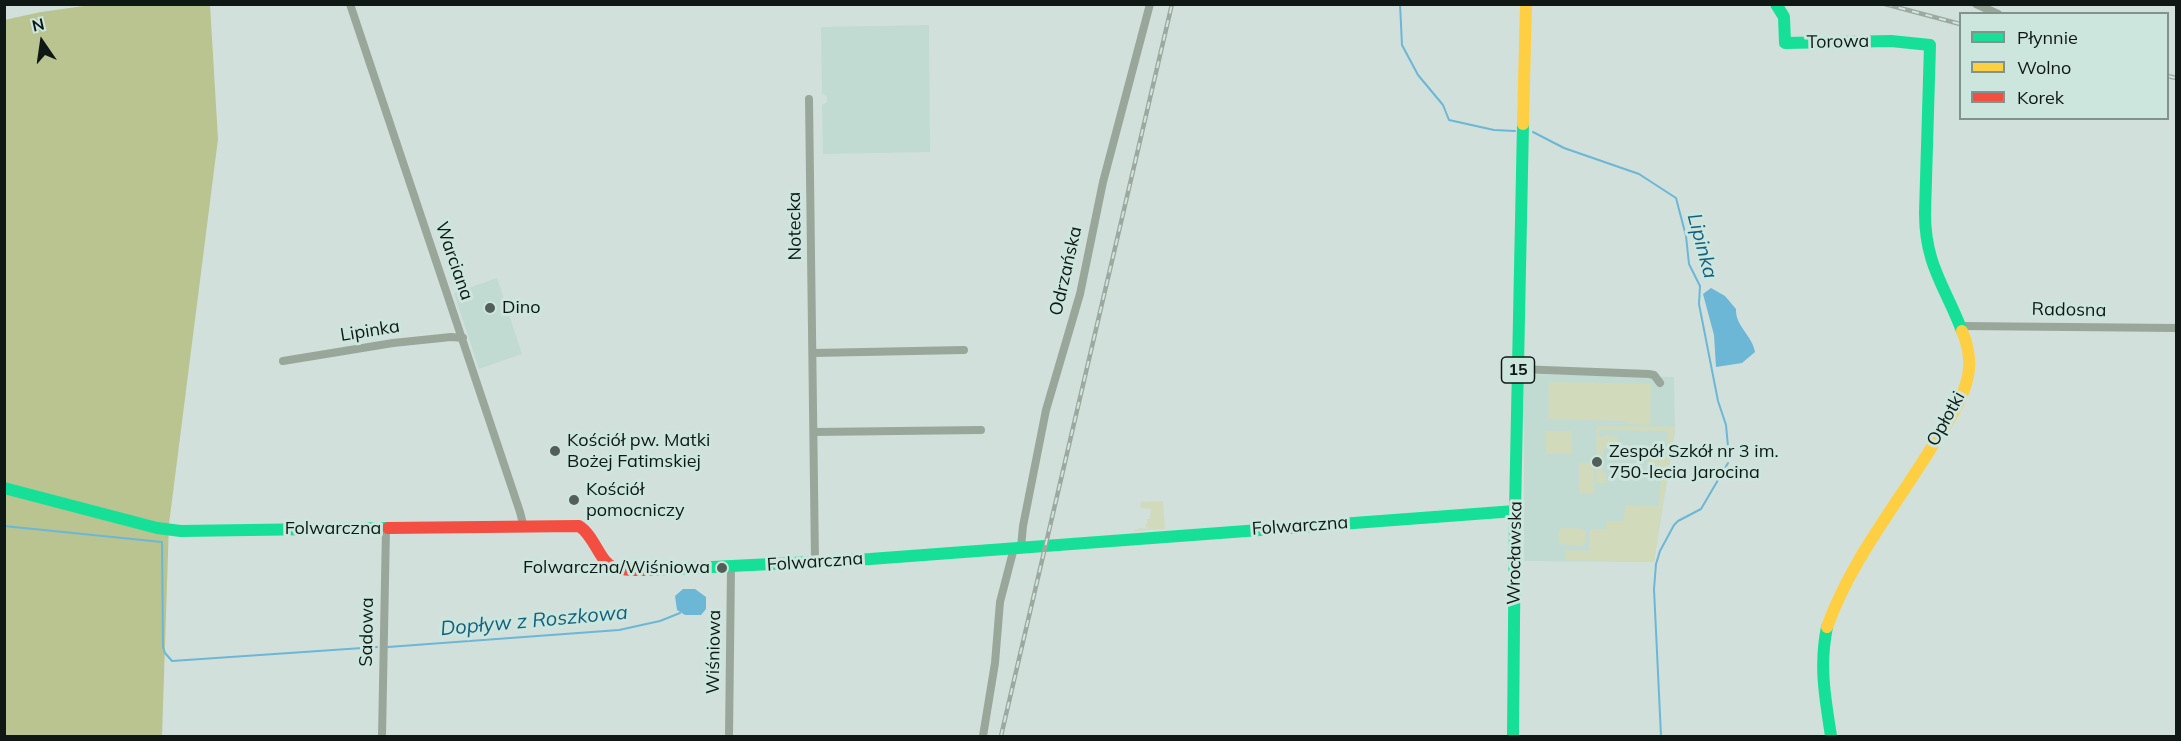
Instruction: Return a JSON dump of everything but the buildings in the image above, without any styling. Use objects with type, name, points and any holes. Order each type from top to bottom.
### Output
[{"type":"street","name":"Warciana","points":[[350,4],[463,338],[524,528]]},
{"type":"street","name":"Odrzańska","points":[[983,736],[995,663],[1000,602],[1023,526],[1046,410],[1080,294],[1103,182],[1150,4]]},
{"type":"street","name":"Wrocławska","points":[[1513,736],[1515,511],[1526,4]]},
{"type":"street","name":"Torowa","points":[[1776,4],[1784,17],[1785,43],[1891,40],[1930,45]]},
{"type":"street","points":[[1976,4],[1994,12]]},
{"type":"street","name":"Opłotki","points":[[1831,736],[1823,678],[1822,651],[1826,627],[1836,599],[1951,414],[1969,375],[1968,352],[1960,326],[1954,309],[1935,275],[1927,246],[1930,45]]},
{"type":"street","name":"Notecka","points":[[810,99],[815,562]]},
{"type":"street","name":"Radosna","points":[[1960,326],[2176,328]]},
{"type":"street","name":"Lipinka","points":[[283,361],[393,344],[451,337],[463,338]]},
{"type":"street","points":[[813,352],[964,350]]},
{"type":"street","points":[[1518,369],[1649,374],[1654,375],[1660,383]]},
{"type":"street","points":[[814,432],[981,430]]},
{"type":"street","name":"Folwarczna","points":[[4,488],[136,523],[181,531],[579,526],[587,531],[602,558],[613,568],[663,571],[1017,548],[1515,511]]},
{"type":"street","name":"Sadowa","points":[[382,736],[386,529]]},
{"type":"street","name":"Wiśniowa","points":[[729,736],[731,567]]},
{"type":"shaded area","points":[[929,25],[930,152],[823,154],[822,105],[827,102],[827,96],[822,94],[821,27]]},
{"type":"shaded area","points":[[497,278],[522,354],[479,369],[454,293]]},
{"type":"shaded area","name":"Zespół Szkół nr 3 im. 750-lecia Jarocina","points":[[1524,374],[1674,377],[1675,432],[1654,562],[1524,561]]},
{"type":"shaded area","points":[[1549,382],[1651,384],[1650,425],[1626,424],[1626,421],[1548,419]]},
{"type":"shaded area","points":[[1597,426],[1675,427],[1654,562],[1566,560],[1566,550],[1589,551],[1589,532],[1592,529],[1606,529],[1606,521],[1624,521],[1625,505],[1659,506],[1661,477],[1631,476],[1631,473],[1662,473],[1662,466],[1652,466],[1639,454],[1642,451],[1667,450],[1668,431],[1600,430],[1598,433],[1601,437],[1615,435],[1618,440],[1615,447],[1605,447],[1603,450],[1602,473],[1606,474],[1606,483],[1596,483]]},
{"type":"shaded area","points":[[1546,431],[1571,431],[1572,454],[1546,454]]},
{"type":"shaded area","points":[[1579,463],[1594,463],[1594,494],[1579,493]]},
{"type":"shaded area","points":[[1163,501],[1165,529],[1134,530],[1148,529],[1145,525],[1147,519],[1150,519],[1151,509],[1140,508],[1141,502]]},
{"type":"shaded area","points":[[1562,528],[1583,529],[1586,533],[1585,544],[1581,546],[1559,544],[1558,531]]},
{"type":"green space","points":[[91,5],[210,5],[218,139],[169,524],[162,736],[5,736],[4,20]]},
{"type":"water","points":[[1711,288],[1725,296],[1736,309],[1738,320],[1751,340],[1755,352],[1742,363],[1716,367],[1714,335],[1703,294]]},
{"type":"water","points":[[683,589],[695,589],[706,597],[706,609],[701,615],[685,615],[677,610],[675,596]]},
{"type":"waterway","name":"Lipinka","points":[[1400,4],[1402,45],[1418,75],[1443,105],[1449,120],[1494,130],[1515,131]]},
{"type":"waterway","name":"Lipinka","points":[[1533,132],[1564,148],[1639,174],[1676,198],[1686,236],[1689,264],[1700,286],[1699,304],[1718,401],[1726,425],[1729,457]]},
{"type":"waterway","name":"Lipinka","points":[[1661,736],[1654,589],[1656,564],[1660,551],[1674,525],[1701,509],[1728,463]]},
{"type":"waterway","name":"Dopływ z Roszkowa","points":[[4,526],[162,542],[163,647],[172,661],[377,647]]},
{"type":"waterway","name":"Dopływ z Roszkowa","points":[[388,647],[619,630],[660,621],[680,613]]},
{"type":"railway","points":[[1001,736],[1172,4]]},
{"type":"railway","points":[[1885,4],[1959,24]]},
{"type":"railway","points":[[2169,76],[2176,78]]},
{"type":"traffic: fast","points":[[1776,4],[1784,17],[1785,43],[1891,41],[1930,45],[1926,231],[1928,247],[1937,275],[1962,331]]},
{"type":"traffic: fast","points":[[1513,736],[1523,124]]},
{"type":"traffic: fast","points":[[4,488],[157,528],[181,531],[388,528]]},
{"type":"traffic: fast","points":[[653,570],[870,559],[1515,511]]},
{"type":"traffic: fast","points":[[1827,627],[1823,668],[1831,736]]},
{"type":"traffic: slow","points":[[1523,124],[1526,4]]},
{"type":"traffic: slow","points":[[1827,627],[1861,556],[1919,468],[1958,403],[1966,385],[1969,365],[1962,331]]},
{"type":"traffic: jam","points":[[388,528],[579,526],[589,536],[605,561],[615,568],[653,570]]},
{"type":"place","name":"Dino","points":[[490,308]]},
{"type":"place","name":"Kościół pw. Matki Bożej Fatimskiej","points":[[555,451]]},
{"type":"place","name":"Zespół Szkół nr 3 im. 750-lecia Jarocina","points":[[1597,462]]},
{"type":"place","name":"Kościół pomocniczy","points":[[574,500]]},
{"type":"place","name":"Folwarczna/Wiśniowa","points":[[722,568]]}]
